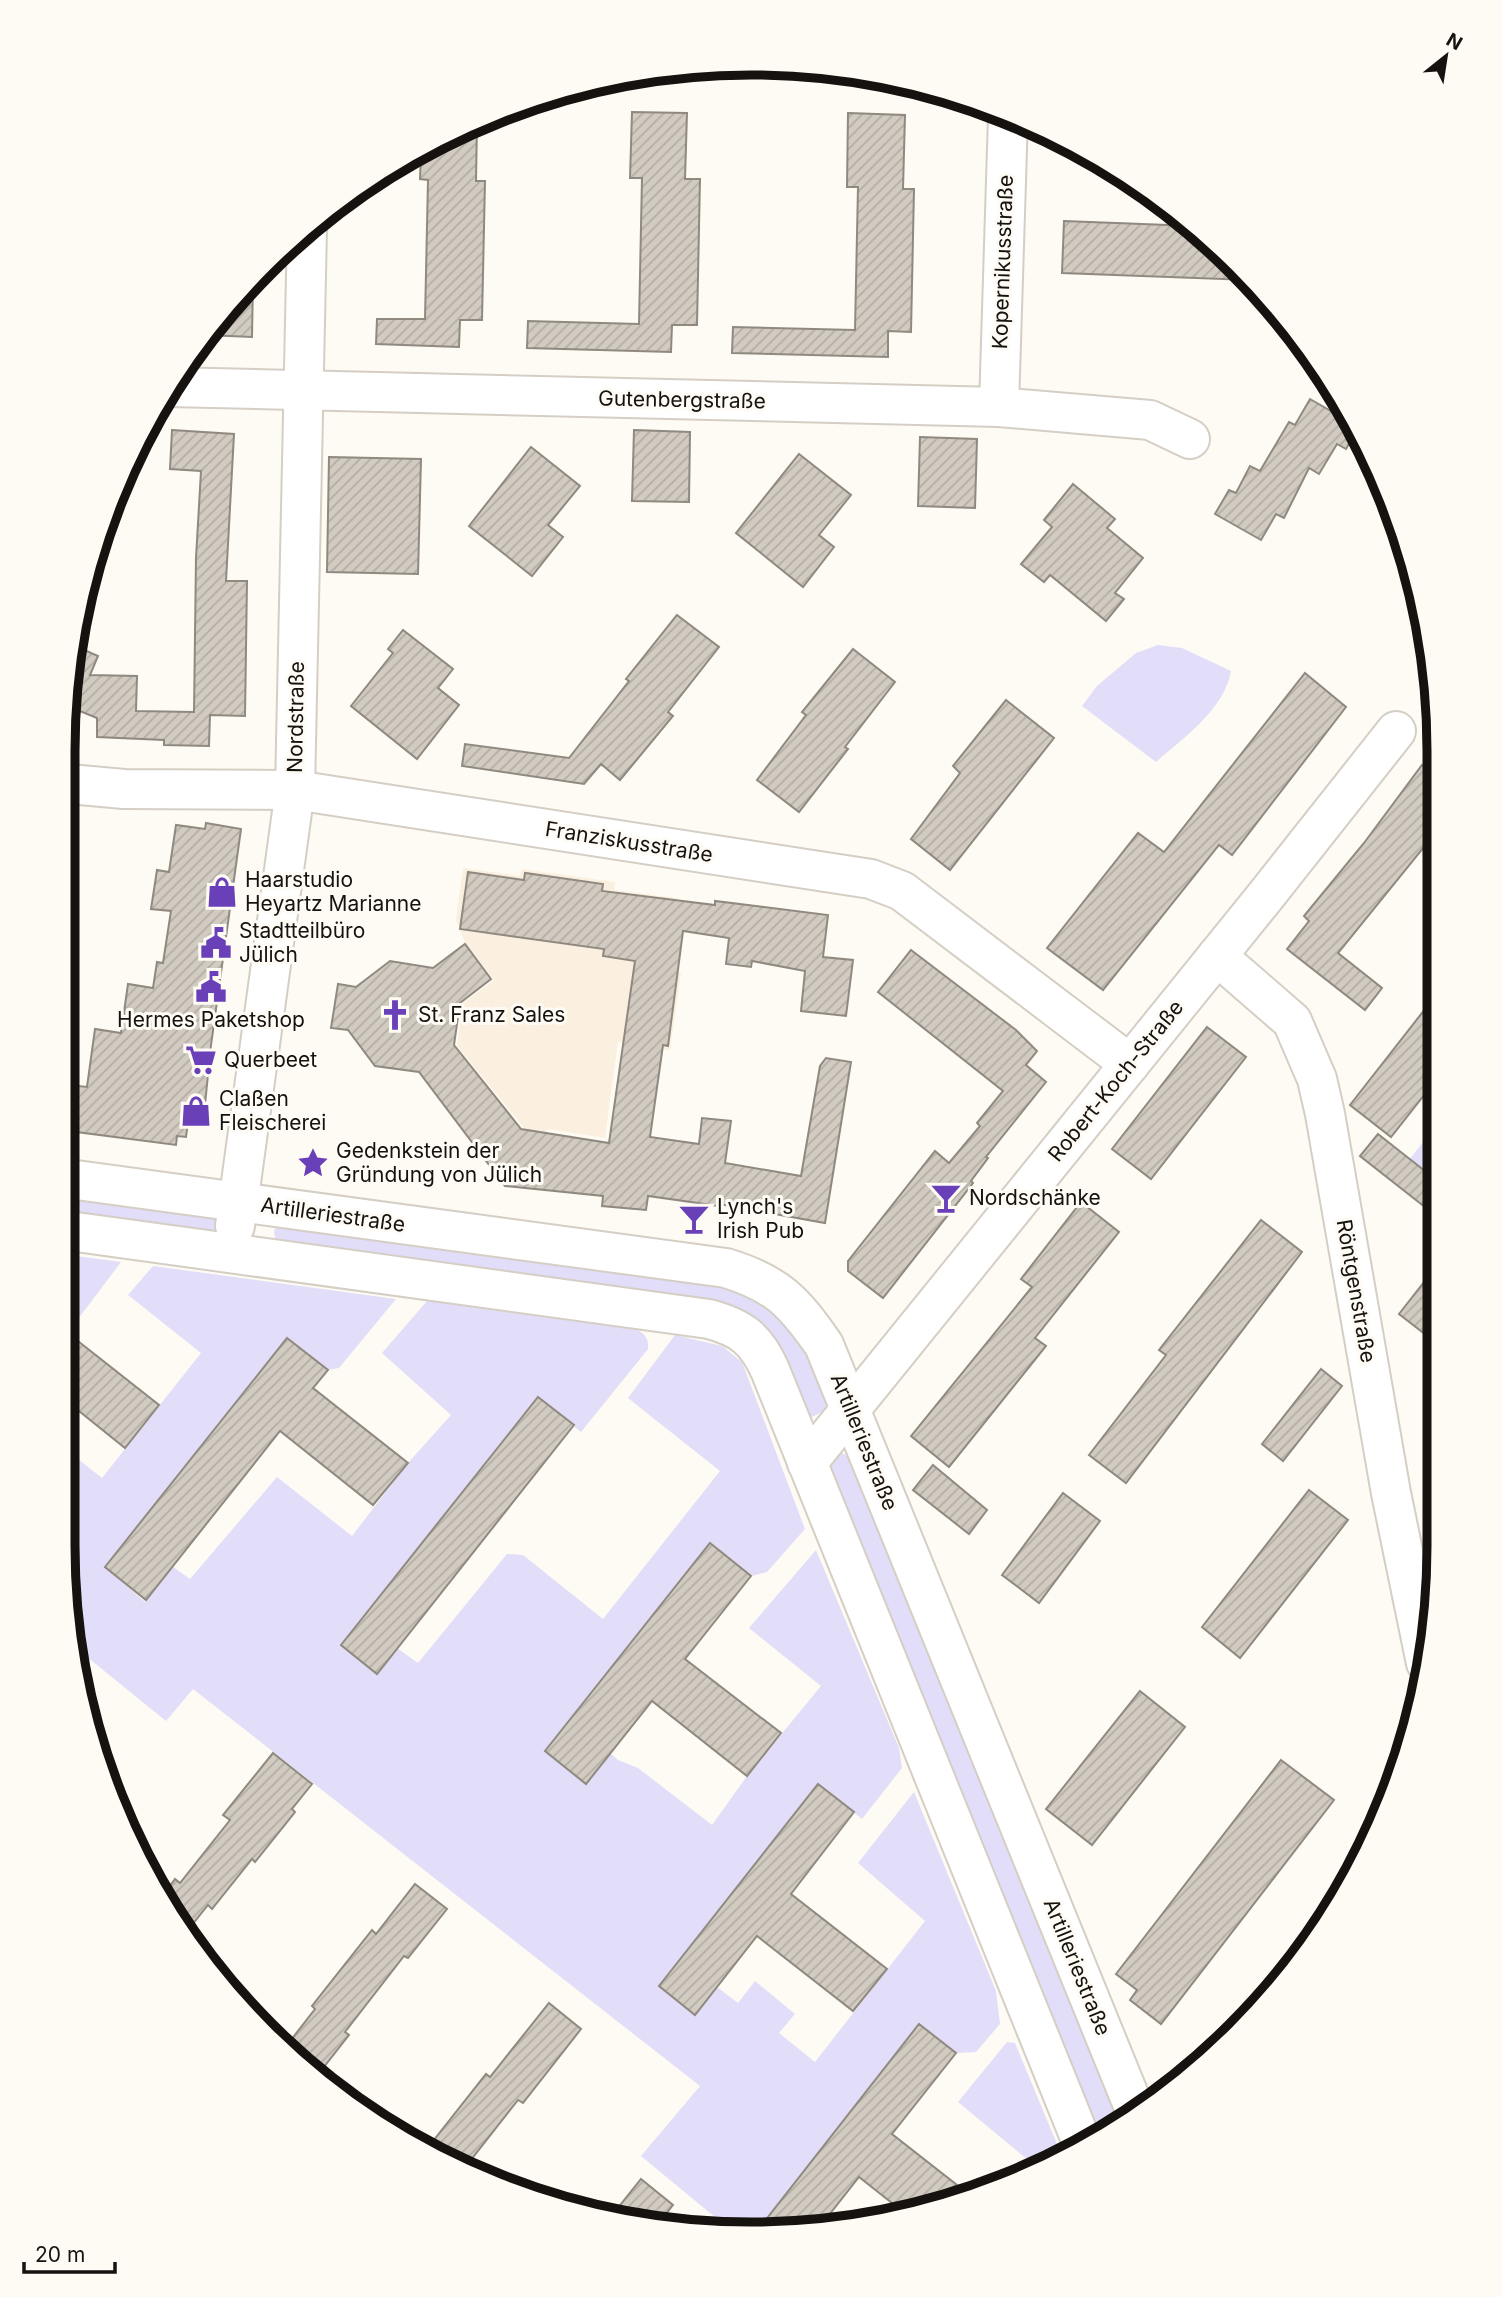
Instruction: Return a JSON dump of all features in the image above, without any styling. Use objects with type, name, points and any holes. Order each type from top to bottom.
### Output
[{"type":"street","name":"Kopernikusstraße","points":[[999,407],[1007,126]]},
{"type":"street","name":"Nordstraße","points":[[238,1201],[295,790],[307,242]]},
{"type":"street","name":"Gutenbergstraße","points":[[182,387],[999,407],[1150,420],[1190,439]]},
{"type":"street","name":"Robert-Koch-Straße","points":[[807,1463],[1396,731]]},
{"type":"street","name":"Franziskusstraße","points":[[75,785],[124,789],[295,790],[871,879],[901,891],[1130,1064]]},
{"type":"street","name":"Röntgenstraße","points":[[1217,956],[1292,1021],[1317,1079],[1328,1127],[1391,1493],[1421,1637]]},
{"type":"street","name":"Artilleriestraße","points":[[75,1180],[726,1268],[755,1277],[778,1292],[802,1314],[824,1345],[1132,2103]]},
{"type":"street","name":"Artilleriestraße","points":[[232,1252],[238,1201]]},
{"type":"street","points":[[75,1232],[682,1315],[729,1324],[746,1335],[760,1349],[1079,2136]]},
{"type":"shaded area","points":[[1158,645],[1182,648],[1231,671],[1227,685],[1212,710],[1156,762],[1082,706],[1097,686],[1136,653]]},
{"type":"shaded area","points":[[463,868],[520,876],[522,869],[615,882],[614,890],[677,898],[667,971],[681,973],[670,1050],[618,1042],[605,1138],[547,1129],[546,1137],[529,1134],[457,1046],[462,1004],[494,980],[464,940],[456,920]]},
{"type":"shaded area","points":[[1427,1137],[1427,1173],[1410,1159]]},
{"type":"shaded area","points":[[75,1189],[209,1208],[218,1221],[217,1229],[207,1237],[75,1218]]},
{"type":"shaded area","points":[[280,1218],[665,1272],[760,1296],[794,1330],[827,1401],[826,1410],[806,1420],[769,1345],[279,1245],[274,1232]]},
{"type":"shaded area","points":[[75,1256],[121,1262],[78,1319],[75,1316]]},
{"type":"shaded area","points":[[153,1266],[396,1299],[339,1368],[328,1370],[286,1338],[105,1567],[145,1602],[172,1566],[190,1579],[277,1477],[352,1536],[408,1463],[451,1415],[382,1353],[427,1301],[638,1330],[646,1338],[648,1349],[581,1432],[537,1397],[341,1645],[377,1673],[397,1648],[418,1663],[507,1554],[523,1555],[603,1619],[720,1471],[628,1398],[675,1335],[722,1346],[742,1362],[805,1529],[767,1572],[751,1576],[709,1544],[545,1752],[586,1784],[610,1753],[618,1760],[638,1768],[712,1825],[747,1776],[821,1686],[749,1628],[816,1550],[899,1748],[902,1768],[862,1819],[818,1784],[659,1986],[695,2015],[717,1987],[738,2003],[755,1981],[795,2014],[779,2033],[815,2062],[925,1921],[858,1863],[914,1792],[996,1991],[1000,2024],[976,2052],[956,2053],[775,2221],[719,2221],[641,2156],[700,2086],[193,1689],[166,1721],[84,1655],[77,1590],[75,1457],[102,1478],[201,1353],[128,1295]]},
{"type":"shaded area","points":[[837,1452],[851,1456],[1119,2113],[1092,2129],[822,1470]]},
{"type":"shaded area","points":[[1007,2042],[1015,2043],[1058,2147],[1030,2161],[958,2102]]},
{"type":"building","points":[[632,112],[687,113],[685,179],[700,179],[697,325],[672,325],[671,352],[527,348],[528,321],[639,324],[642,178],[630,178]]},
{"type":"building","points":[[848,113],[905,115],[903,189],[914,189],[911,332],[888,331],[888,357],[732,353],[733,327],[855,330],[858,187],[847,187]]},
{"type":"building","points":[[477,134],[476,181],[485,181],[482,320],[460,320],[459,347],[376,344],[377,319],[425,319],[428,180],[420,179],[421,162]]},
{"type":"building","points":[[1064,221],[1175,225],[1235,280],[1062,273]]},
{"type":"building","points":[[253,295],[252,337],[219,336]]},
{"type":"building","points":[[1310,399],[1337,414],[1351,441],[1346,449],[1337,444],[1319,474],[1309,468],[1284,518],[1276,514],[1261,540],[1215,514],[1229,490],[1236,493],[1250,466],[1260,471],[1289,422],[1295,425]]},
{"type":"building","points":[[172,430],[234,434],[226,581],[247,581],[245,716],[210,715],[209,746],[164,745],[164,740],[97,737],[97,718],[77,710],[83,649],[98,656],[90,675],[137,676],[136,711],[194,712],[196,558],[201,471],[170,469]]},
{"type":"building","points":[[634,430],[690,432],[689,502],[632,501]]},
{"type":"building","points":[[920,437],[977,439],[975,508],[918,506]]},
{"type":"building","points":[[531,447],[580,486],[548,525],[563,537],[532,576],[469,526]]},
{"type":"building","points":[[799,454],[851,495],[819,535],[834,547],[803,587],[736,533]]},
{"type":"building","points":[[329,457],[421,459],[418,574],[327,572]]},
{"type":"building","points":[[1073,484],[1115,519],[1107,528],[1143,558],[1115,593],[1124,599],[1106,621],[1050,575],[1044,582],[1021,564],[1052,527],[1044,520]]},
{"type":"building","points":[[677,615],[719,647],[668,712],[673,716],[620,780],[601,764],[584,784],[462,766],[465,744],[569,758],[629,681],[626,679]]},
{"type":"building","points":[[403,630],[453,669],[438,688],[459,705],[417,759],[351,706],[393,653],[388,649]]},
{"type":"building","points":[[853,649],[895,682],[799,812],[757,780],[806,715],[802,712]]},
{"type":"building","points":[[1305,673],[1346,707],[1232,855],[1219,845],[1103,990],[1047,948],[1138,833],[1164,852]]},
{"type":"building","points":[[1006,700],[1054,738],[950,870],[911,839],[960,773],[953,766]]},
{"type":"building","points":[[1422,765],[1427,769],[1427,843],[1338,953],[1382,988],[1365,1010],[1287,949],[1309,921],[1304,916],[1364,843]]},
{"type":"building","points":[[206,823],[241,829],[211,1045],[203,1124],[188,1122],[186,1137],[177,1136],[176,1145],[75,1132],[75,1086],[87,1087],[95,1029],[121,1033],[128,984],[153,988],[157,962],[163,963],[171,911],[151,909],[157,870],[169,872],[176,825],[205,829]]},
{"type":"building","points":[[468,872],[524,880],[525,873],[603,884],[602,891],[828,915],[823,957],[853,960],[846,1016],[801,1011],[805,971],[752,961],[751,967],[726,964],[729,938],[683,931],[668,1046],[663,1045],[650,1137],[699,1144],[702,1118],[731,1121],[725,1163],[801,1176],[820,1066],[826,1058],[851,1062],[825,1223],[719,1204],[648,1196],[646,1210],[602,1206],[603,1196],[505,1186],[419,1072],[375,1066],[348,1030],[331,1028],[338,984],[356,987],[390,961],[433,968],[465,944],[491,979],[460,1003],[454,1045],[521,1129],[609,1143],[635,961],[603,956],[604,949],[460,929]]},
{"type":"building","points":[[911,950],[1016,1030],[1037,1051],[1026,1065],[1046,1082],[986,1157],[988,1158],[971,1181],[973,1183],[883,1298],[848,1271],[848,1261],[935,1151],[949,1163],[980,1126],[977,1123],[1003,1091],[878,992]]},
{"type":"building","points":[[1427,1007],[1427,1091],[1391,1137],[1350,1105]]},
{"type":"building","points":[[1207,1027],[1246,1057],[1151,1179],[1112,1149]]},
{"type":"building","points":[[1378,1134],[1427,1173],[1427,1209],[1360,1156]]},
{"type":"building","points":[[1081,1202],[1119,1232],[1035,1338],[1046,1346],[949,1467],[911,1436],[1032,1287],[1021,1279]]},
{"type":"building","points":[[1261,1220],[1302,1252],[1126,1483],[1089,1455],[1166,1355],[1159,1350]]},
{"type":"building","points":[[1427,1278],[1427,1336],[1399,1314]]},
{"type":"building","points":[[287,1338],[328,1370],[313,1388],[408,1463],[373,1505],[280,1431],[146,1600],[105,1567]]},
{"type":"building","points":[[75,1339],[159,1405],[125,1448],[75,1408]]},
{"type":"building","points":[[1321,1369],[1342,1386],[1283,1461],[1262,1444]]},
{"type":"building","points":[[538,1397],[574,1425],[377,1674],[341,1645]]},
{"type":"building","points":[[933,1465],[987,1510],[969,1534],[913,1490]]},
{"type":"building","points":[[1309,1490],[1348,1520],[1240,1658],[1202,1627]]},
{"type":"building","points":[[1063,1493],[1100,1521],[1039,1603],[1002,1575]]},
{"type":"building","points":[[710,1543],[751,1576],[685,1659],[781,1733],[747,1776],[652,1701],[586,1784],[545,1751]]},
{"type":"building","points":[[1140,1691],[1185,1727],[1092,1845],[1046,1809]]},
{"type":"building","points":[[273,1753],[312,1784],[292,1809],[295,1812],[255,1862],[252,1859],[212,1909],[208,1905],[192,1925],[168,1888],[175,1879],[180,1883],[230,1820],[223,1815]]},
{"type":"building","points":[[1281,1760],[1334,1800],[1161,2024],[1130,2000],[1137,1990],[1116,1974]]},
{"type":"building","points":[[818,1784],[854,1812],[791,1894],[887,1969],[853,2011],[757,1936],[695,2015],[659,1986]]},
{"type":"building","points":[[415,1884],[447,1909],[408,1958],[404,1956],[345,2032],[349,2035],[323,2068],[291,2040],[315,2009],[312,2006],[372,1930],[376,1934]]},
{"type":"building","points":[[549,2003],[581,2029],[523,2103],[518,2100],[471,2160],[433,2142],[486,2074],[490,2077]]},
{"type":"building","points":[[919,2024],[956,2053],[892,2134],[961,2188],[896,2206],[859,2177],[827,2217],[765,2221]]},
{"type":"building","points":[[641,2179],[673,2205],[664,2216],[617,2209]]},
{"type":"place","name":"Haarstudio Heyartz Marianne","points":[[222,892]]},
{"type":"place","name":"Stadtteilbüro Jülich","points":[[216,943]]},
{"type":"place","name":"Hermes Paketshop","points":[[211,987]]},
{"type":"place","name":"St. Franz Sales","points":[[395,1015]]},
{"type":"place","name":"Querbeet","points":[[201,1060]]},
{"type":"place","name":"Claßen Fleischerei","points":[[196,1111]]},
{"type":"place","name":"Gedenkstein der Gründung von Jülich","points":[[313,1163]]},
{"type":"place","name":"Nordschänke","points":[[946,1198]]},
{"type":"place","name":"Lynch's Irish Pub","points":[[694,1219]]}]
